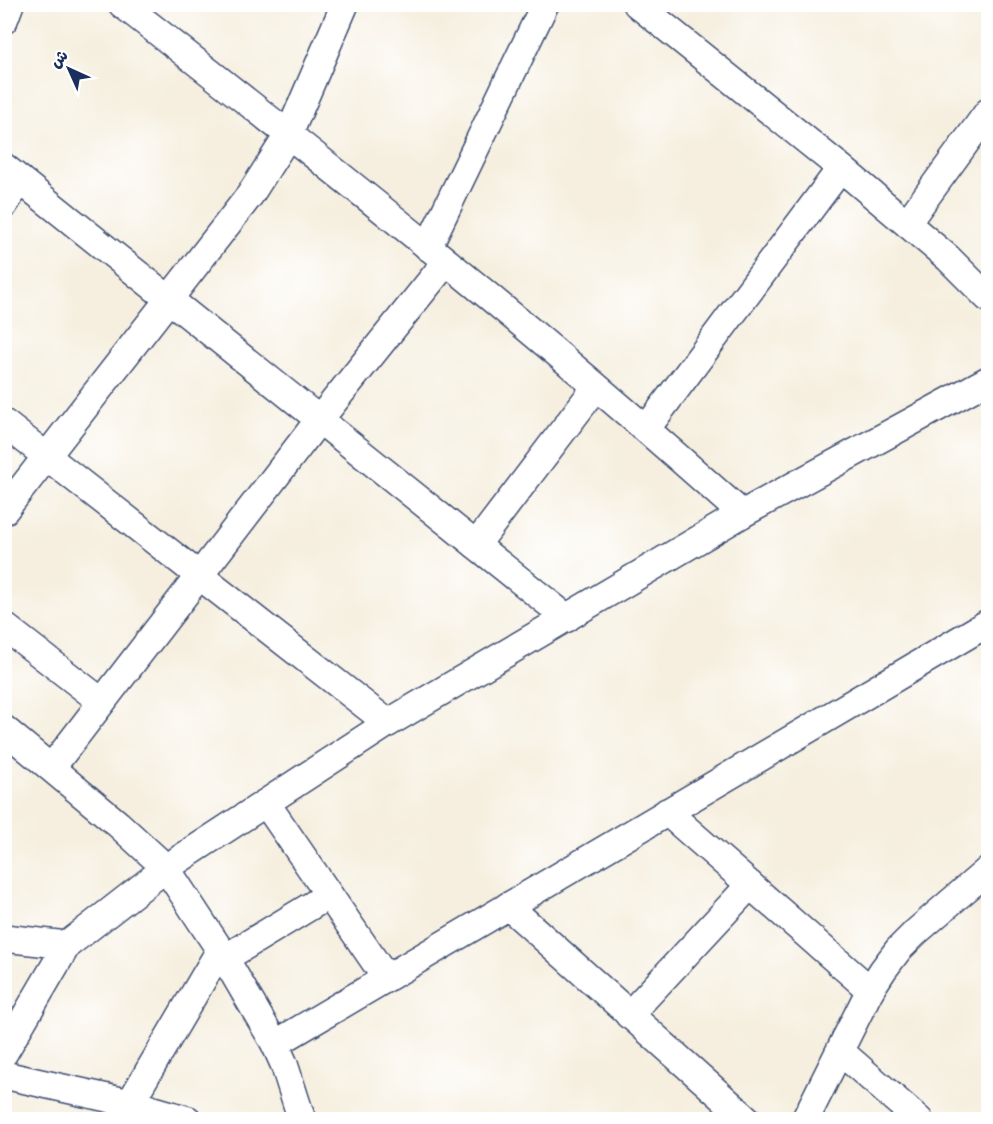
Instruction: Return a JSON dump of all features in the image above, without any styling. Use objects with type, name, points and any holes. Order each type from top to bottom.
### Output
[{"type":"street","points":[[4,20],[10,4]]},
{"type":"street","points":[[4,511],[236,216],[289,134],[345,4]]},
{"type":"street","points":[[52,767],[319,420],[437,255],[545,4]]},
{"type":"street","points":[[637,4],[907,223],[948,258],[988,298]]},
{"type":"street","points":[[125,6],[289,134],[437,255],[647,428],[742,514]]},
{"type":"street","points":[[907,223],[988,112]]},
{"type":"street","points":[[647,428],[841,168]]},
{"type":"street","points":[[4,205],[12,173],[567,618]]},
{"type":"street","points":[[4,1053],[67,945],[166,868],[388,723],[742,514],[988,380]]},
{"type":"street","points":[[476,545],[596,387]]},
{"type":"street","points":[[4,423],[388,723]]},
{"type":"street","points":[[275,1044],[988,624]]},
{"type":"street","points":[[4,626],[102,702]]},
{"type":"street","points":[[4,729],[127,831],[166,868],[223,954],[275,1044],[302,1119]]},
{"type":"street","points":[[266,803],[386,978]]},
{"type":"street","points":[[667,812],[870,990]]},
{"type":"street","points":[[805,1119],[870,990],[898,950],[984,881]]},
{"type":"street","points":[[629,1015],[750,885]]},
{"type":"street","points":[[125,1111],[223,954],[329,895]]},
{"type":"street","points":[[508,906],[629,1015],[734,1115]]},
{"type":"street","points":[[4,938],[67,945]]},
{"type":"street","points":[[840,1051],[919,1119]]},
{"type":"street","points":[[4,1075],[125,1111],[188,1119]]}]
